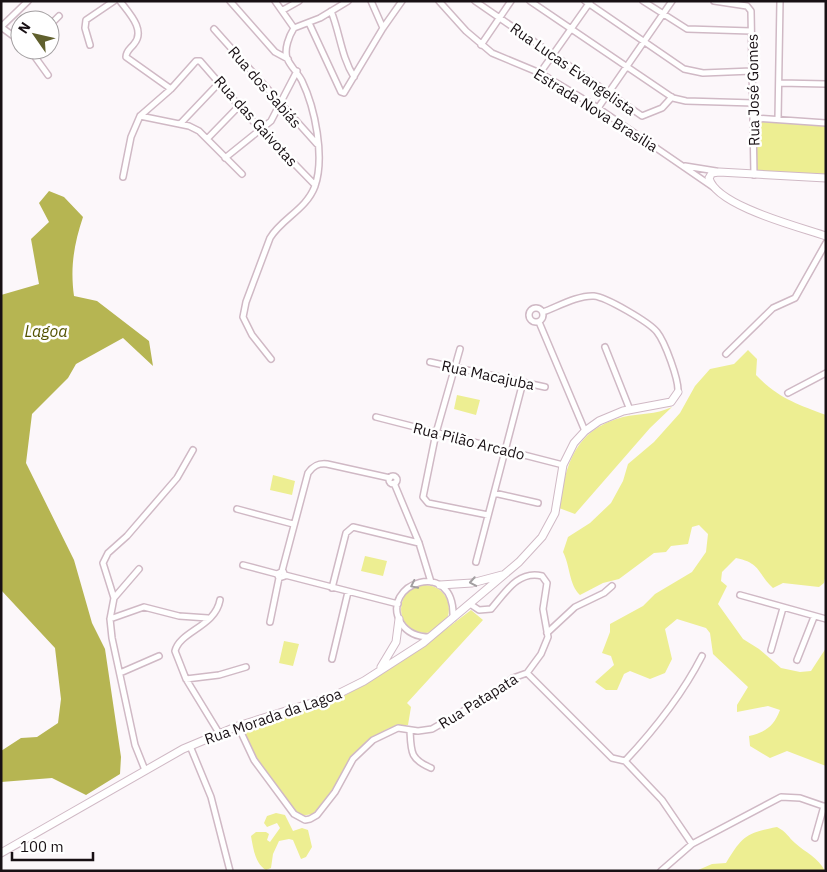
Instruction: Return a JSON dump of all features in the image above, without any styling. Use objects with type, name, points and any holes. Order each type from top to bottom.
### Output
[{"type":"street","points":[[1,27],[28,1]]},
{"type":"street","points":[[90,45],[86,35],[86,20],[114,1]]},
{"type":"street","points":[[120,1],[133,17],[138,38],[126,58],[171,89],[140,116],[131,137],[123,177]]},
{"type":"street","points":[[230,1],[275,52],[288,59],[297,71],[311,105],[317,144],[319,165],[315,185],[300,210],[276,229],[270,238],[243,311],[246,325],[271,359]]},
{"type":"street","points":[[275,1],[294,28]]},
{"type":"street","points":[[283,10],[299,1]]},
{"type":"street","points":[[288,59],[288,42],[294,28],[309,23],[348,1]]},
{"type":"street","points":[[371,1],[383,28]]},
{"type":"street","points":[[309,23],[342,93],[345,92],[383,28],[402,1]]},
{"type":"street","name":"Estrada Nova Brasilia","points":[[439,1],[481,45],[492,53],[540,73],[598,108],[731,200],[760,214],[826,236]]},
{"type":"street","name":"Rua Lucas Evangelista","points":[[475,1],[642,116],[660,110],[672,97]]},
{"type":"street","points":[[481,45],[511,1]]},
{"type":"street","points":[[530,1],[672,97],[686,101],[754,103]]},
{"type":"street","points":[[643,1],[687,29],[751,30]]},
{"type":"street","points":[[598,108],[672,1]]},
{"type":"street","name":"Rua José Gomes","points":[[714,1],[747,6],[751,13],[754,175]]},
{"type":"street","points":[[778,119],[780,1]]},
{"type":"street","points":[[540,73],[588,2],[691,71],[703,73],[752,71]]},
{"type":"street","points":[[331,11],[337,26],[346,64],[354,77]]},
{"type":"street","name":"Rua dos Sabiás","points":[[214,30],[317,144]]},
{"type":"street","points":[[37,60],[48,76]]},
{"type":"street","name":"Rua das Gaivotas","points":[[171,89],[196,62],[204,63],[219,83],[315,185]]},
{"type":"street","points":[[225,158],[271,121],[297,71]]},
{"type":"street","points":[[180,124],[219,83]]},
{"type":"street","points":[[780,83],[826,84]]},
{"type":"street","points":[[208,138],[240,105]]},
{"type":"street","points":[[140,116],[195,128],[208,138],[242,174]]},
{"type":"street","points":[[754,118],[826,123]]},
{"type":"street","name":"Estrada Nova Brasilia","points":[[682,165],[720,172],[826,178]]},
{"type":"street","points":[[713,187],[709,180],[710,175],[720,172]]},
{"type":"street","points":[[726,354],[773,308],[795,298],[826,243]]},
{"type":"street","name":"Rua Morada da Lagoa","points":[[1,853],[190,746],[238,726],[318,702],[349,689],[431,637],[534,547],[549,526],[556,507],[563,465],[571,447],[585,431],[610,415],[671,402],[678,392],[675,374],[659,334],[652,327],[603,299],[593,296],[543,312]]},
{"type":"street","points":[[535,308],[543,312],[543,318],[539,322],[531,320],[530,312],[535,308]]},
{"type":"street","points":[[539,322],[585,431]]},
{"type":"street","points":[[605,348],[630,410]]},
{"type":"street","points":[[460,349],[436,433],[423,494],[424,499],[428,502],[488,515]]},
{"type":"street","name":"Rua Macajuba","points":[[430,362],[545,387]]},
{"type":"street","points":[[788,393],[826,373]]},
{"type":"street","points":[[476,562],[523,382]]},
{"type":"street","name":"Rua Pilão Arcado","points":[[376,417],[563,465]]},
{"type":"street","points":[[114,598],[104,570],[104,558],[127,536],[176,478],[192,450]]},
{"type":"street","points":[[270,622],[293,524],[308,473],[316,465],[327,464],[390,478],[390,482],[394,483],[419,543],[431,582]]},
{"type":"street","points":[[494,493],[538,503]]},
{"type":"street","points":[[237,509],[293,524]]},
{"type":"street","points":[[332,588],[346,534],[353,527],[419,543]]},
{"type":"street","points":[[243,565],[398,604]]},
{"type":"street","points":[[139,569],[114,598],[110,619],[112,638],[135,746],[145,770]]},
{"type":"street","points":[[376,673],[393,650],[399,619],[398,604],[404,590],[424,581],[440,585],[472,583],[505,574]]},
{"type":"street","points":[[470,604],[479,610],[491,609],[510,585],[530,576],[542,576],[547,583],[542,609],[547,634]]},
{"type":"street","points":[[440,585],[452,599],[453,619]]},
{"type":"street","name":"Rua Patapata","points":[[238,726],[254,760],[294,814],[305,820],[317,815],[344,779],[354,759],[367,745],[388,731],[398,728],[423,732],[442,724],[491,695],[513,678],[527,673],[541,654],[547,634],[575,607],[604,593],[612,586]]},
{"type":"street","points":[[332,659],[348,592]]},
{"type":"street","points":[[740,595],[826,619]]},
{"type":"street","points":[[219,733],[186,679],[175,651],[180,640],[199,629],[208,618],[216,613],[220,600]]},
{"type":"street","points":[[110,619],[144,607],[179,616],[208,618]]},
{"type":"street","points":[[771,650],[783,608]]},
{"type":"street","points":[[797,660],[814,617]]},
{"type":"street","points":[[399,619],[404,628],[412,634],[431,637]]},
{"type":"street","points":[[120,673],[159,656]]},
{"type":"street","points":[[625,761],[679,696],[702,656]]},
{"type":"street","points":[[186,679],[219,675],[246,667]]},
{"type":"street","points":[[527,673],[612,758],[625,761],[662,800],[692,844]]},
{"type":"street","points":[[410,730],[414,756],[419,763],[431,768]]},
{"type":"street","name":"Rua Morada da Lagoa","points":[[190,746],[210,797],[230,871]]},
{"type":"street","points":[[661,871],[692,844],[781,797],[800,798],[825,807],[815,838]]},
{"type":"shaded area","points":[[753,116],[826,122],[826,174],[751,171]]},
{"type":"shaded area","points":[[748,350],[757,359],[756,375],[764,383],[780,395],[826,415],[826,574],[824,583],[819,587],[783,583],[773,588],[758,569],[744,560],[736,558],[722,572],[721,581],[727,586],[718,604],[743,639],[759,649],[781,668],[800,672],[811,671],[826,648],[826,766],[787,751],[770,758],[750,746],[749,736],[769,728],[780,710],[768,706],[737,712],[737,705],[748,687],[713,654],[710,633],[706,628],[677,619],[665,629],[672,659],[665,673],[650,679],[630,671],[624,674],[617,690],[606,690],[595,682],[614,665],[611,656],[602,653],[610,632],[610,624],[643,606],[655,594],[692,572],[706,552],[708,534],[699,525],[692,527],[688,544],[671,546],[666,552],[654,553],[619,579],[603,583],[580,595],[574,586],[563,552],[568,537],[590,523],[611,503],[623,481],[628,464],[654,442],[680,413],[695,386],[710,369],[734,364]]},
{"type":"shaded area","points":[[457,395],[480,400],[476,415],[454,409]]},
{"type":"shaded area","points":[[672,407],[650,428],[575,514],[559,508],[569,463],[583,440],[593,431],[606,423],[623,417],[654,413]]},
{"type":"shaded area","points":[[273,475],[295,481],[292,495],[270,490]]},
{"type":"shaded area","points":[[365,556],[387,561],[383,576],[361,571]]},
{"type":"shaded area","points":[[425,585],[434,587],[442,592],[447,600],[449,609],[447,618],[442,626],[434,631],[425,633],[416,631],[408,626],[403,618],[401,609],[403,600],[408,592],[416,587]]},
{"type":"shaded area","points":[[471,610],[483,620],[407,703],[411,707],[408,725],[389,728],[370,739],[349,761],[343,778],[313,814],[299,816],[256,757],[244,737],[246,730],[346,695],[441,633]]},
{"type":"shaded area","points":[[284,641],[299,644],[293,666],[279,663]]},
{"type":"shaded area","points":[[276,813],[285,815],[293,831],[302,828],[308,830],[312,847],[306,857],[301,859],[293,840],[279,841],[273,854],[271,868],[266,870],[257,860],[251,836],[256,832],[266,832],[269,834],[267,840],[270,842],[280,828],[277,823],[267,827],[264,823],[267,816]]},
{"type":"shaded area","points":[[777,827],[815,859],[825,871],[696,871],[712,864],[726,863],[736,847],[751,834]]},
{"type":"water","name":"Lagoa","points":[[49,191],[64,197],[83,217],[74,256],[72,275],[74,296],[97,301],[149,341],[153,366],[123,338],[76,364],[68,378],[32,414],[26,463],[74,560],[92,623],[105,649],[121,757],[120,774],[86,795],[52,778],[1,782],[1,751],[21,738],[37,737],[58,723],[61,699],[55,648],[1,590],[1,295],[39,284],[31,239],[49,222],[39,203]]}]
